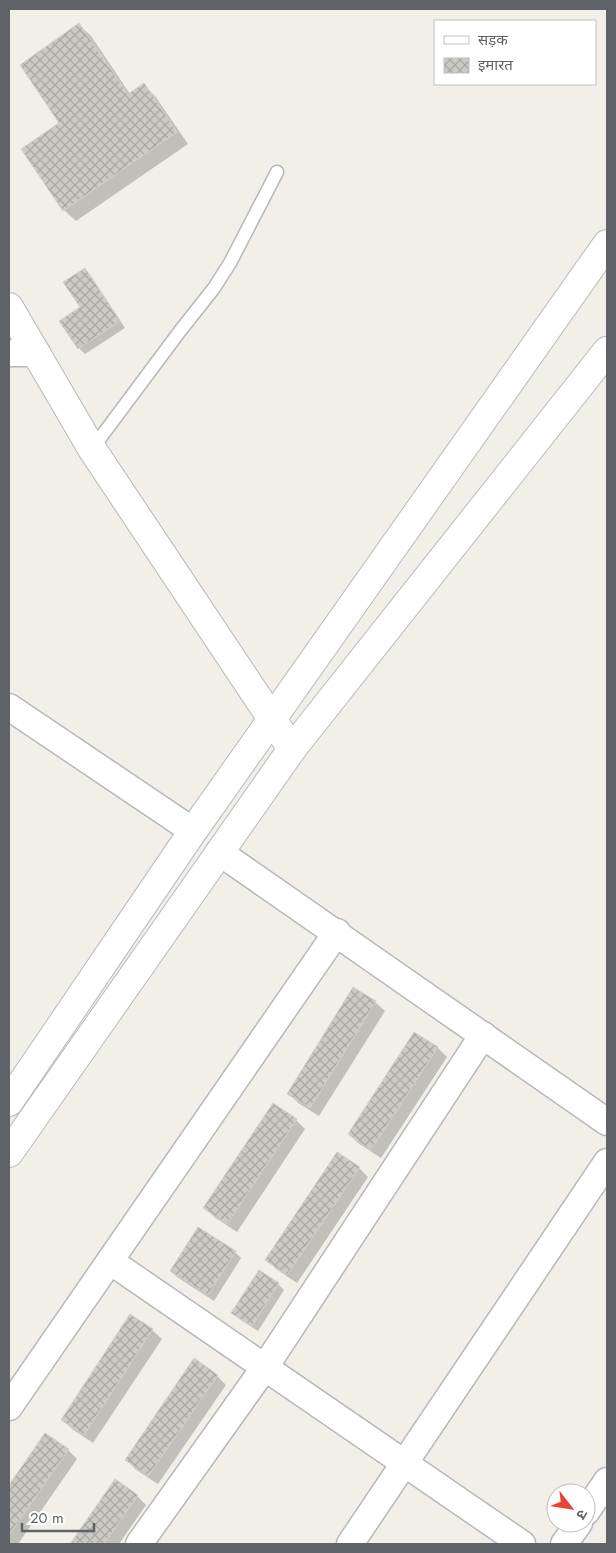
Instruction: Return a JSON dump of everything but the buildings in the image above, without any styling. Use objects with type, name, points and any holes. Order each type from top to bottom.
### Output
[{"type":"main road","points":[[9,1102],[193,831],[607,244]]},
{"type":"main road","points":[[9,307],[92,449],[292,749]]},
{"type":"main road","points":[[9,1153],[292,749],[607,351]]},
{"type":"street","points":[[9,353],[37,353]]},
{"type":"street","points":[[9,706],[193,831]]},
{"type":"street","points":[[219,852],[338,932],[607,1122]]},
{"type":"street","points":[[9,1407],[338,932]]},
{"type":"street","points":[[139,1544],[265,1367],[483,1035]]},
{"type":"street","points":[[350,1544],[607,1162]]},
{"type":"street","points":[[110,1261],[522,1544]]},
{"type":"street","points":[[596,1497],[607,1481]]},
{"type":"street","points":[[564,1544],[572,1533]]},
{"type":"lane","points":[[92,449],[214,288],[230,263],[277,172]]}]
